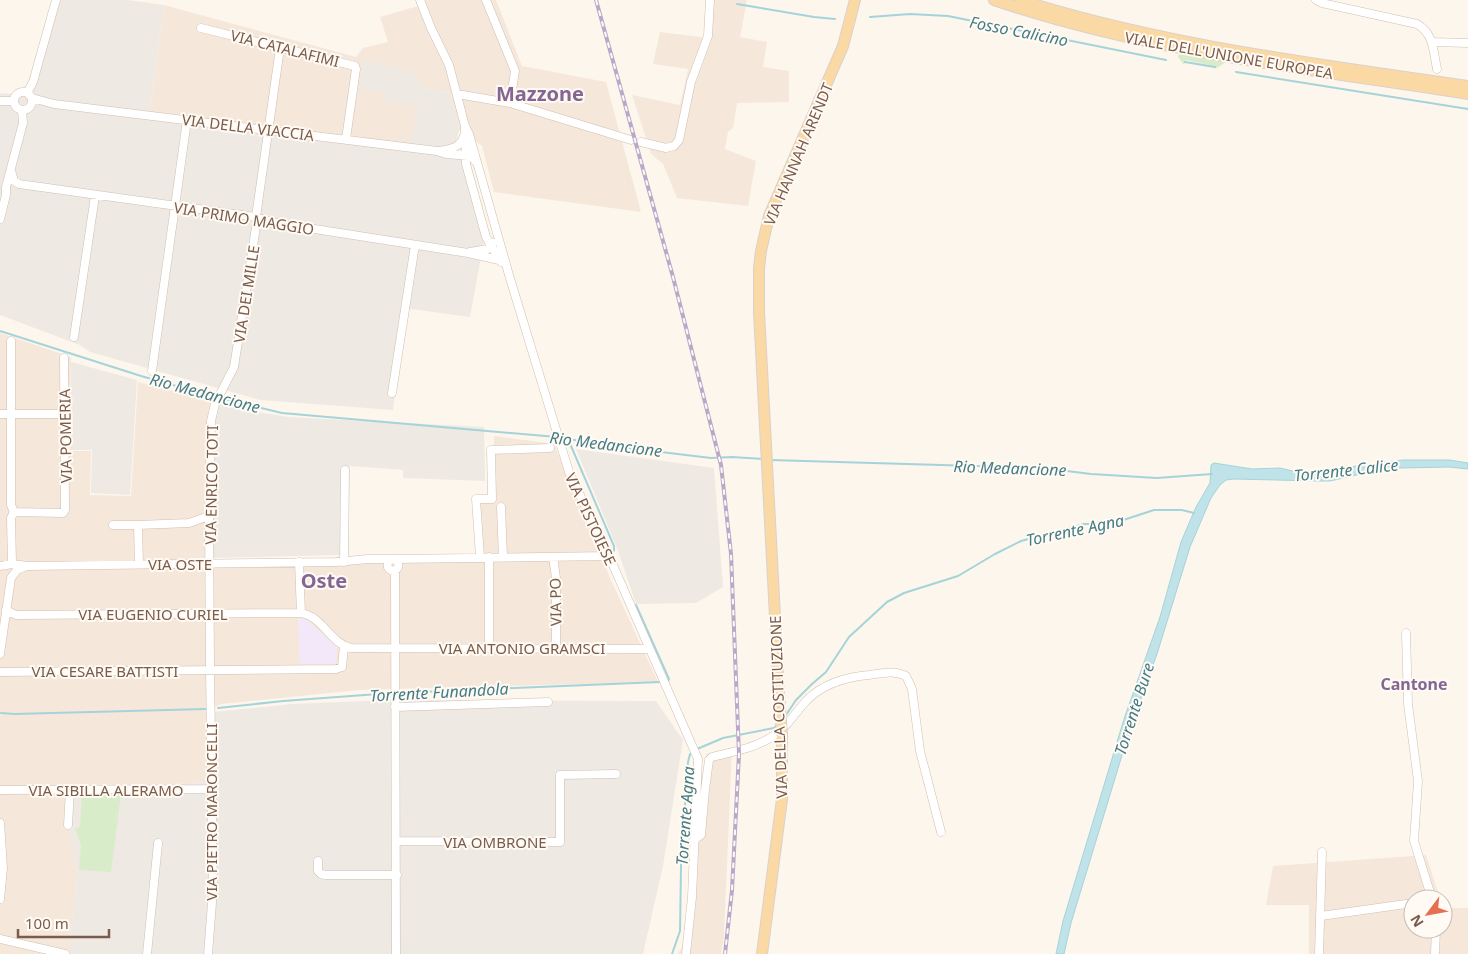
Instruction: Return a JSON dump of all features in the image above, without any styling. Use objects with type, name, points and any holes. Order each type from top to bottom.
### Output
[{"type":"main road","name":"VIALE DELL'UNIONE EUROPEA","points":[[994,0],[1062,22],[1167,47],[1468,94]]},
{"type":"main road","name":"VIALE DELL'UNIONE EUROPEA","points":[[1020,0],[1095,22],[1169,39],[1468,86]]},
{"type":"main road","name":"VIA HANNAH ARENDT","points":[[767,463],[759,287],[759,268],[764,234],[769,216],[843,46],[849,29],[854,1]]},
{"type":"main road","name":"VIA DELLA COSTITUZIONE","points":[[762,954],[782,799],[782,735],[767,463]]},
{"type":"street","points":[[22,111],[30,107],[29,95],[56,0]]},
{"type":"street","name":"VIA PISTOIESE","points":[[420,0],[431,28],[450,65],[465,126],[469,134],[509,275],[569,472],[609,556],[697,756],[699,768],[692,897],[686,954]]},
{"type":"street","points":[[486,0],[515,71],[510,103]]},
{"type":"street","points":[[705,0],[709,20]]},
{"type":"street","points":[[642,142],[666,148],[674,146],[679,140],[691,82],[708,36],[710,0]]},
{"type":"street","points":[[1316,0],[1322,3],[1417,24],[1426,29],[1432,42],[1437,69]]},
{"type":"street","name":"VIA CATALAFIMI","points":[[201,28],[355,66],[346,140]]},
{"type":"street","points":[[1432,42],[1468,43]]},
{"type":"street","points":[[256,217],[280,48]]},
{"type":"street","points":[[14,101],[18,94],[29,95]]},
{"type":"street","points":[[457,94],[510,103],[631,140]]},
{"type":"street","name":"VIA DELLA VIACCIA","points":[[29,95],[54,104],[438,151],[446,154],[471,156],[476,162]]},
{"type":"street","points":[[0,101],[14,101]]},
{"type":"street","points":[[14,101],[17,108],[22,111]]},
{"type":"street","points":[[0,219],[6,187],[23,123],[22,111]]},
{"type":"street","points":[[152,371],[187,120]]},
{"type":"street","points":[[438,151],[451,149],[458,145],[463,139],[465,126]]},
{"type":"street","name":"VIA PISTOIESE","points":[[465,126],[465,156],[486,237],[509,275]]},
{"type":"street","points":[[6,195],[12,187],[19,184],[14,180],[11,172]]},
{"type":"street","name":"VIA PRIMO MAGGIO","points":[[19,184],[256,217],[276,223],[468,253],[499,260]]},
{"type":"street","points":[[74,337],[95,196]]},
{"type":"street","name":"VIA DEI MILLE","points":[[228,380],[234,367],[256,227],[260,224],[276,223]]},
{"type":"street","points":[[491,244],[496,242],[498,236]]},
{"type":"street","name":"VIA PRIMO MAGGIO","points":[[468,253],[488,249],[491,244]]},
{"type":"street","points":[[392,393],[416,245]]},
{"type":"street","points":[[11,340],[11,505],[14,512],[11,518],[12,564]]},
{"type":"street","name":"VIA POMERIA","points":[[14,512],[63,512],[65,508],[64,358]]},
{"type":"street","name":"VIA ENRICO TOTI","points":[[210,613],[209,516],[211,421],[215,404],[228,380]]},
{"type":"street","points":[[0,414],[64,414]]},
{"type":"street","points":[[480,558],[476,500],[492,499],[491,450],[550,448]]},
{"type":"street","points":[[344,562],[345,470]]},
{"type":"street","points":[[501,508],[503,557]]},
{"type":"street","points":[[113,525],[189,523],[209,516]]},
{"type":"street","points":[[138,524],[139,564]]},
{"type":"street","name":"VIA OSTE","points":[[0,566],[12,564],[28,566],[344,562],[368,559],[609,556]]},
{"type":"street","points":[[489,557],[489,648]]},
{"type":"street","name":"VIA PO","points":[[553,557],[556,578],[556,648]]},
{"type":"street","points":[[393,559],[399,564],[392,569],[395,648],[396,954]]},
{"type":"street","name":"VIA OSTE","points":[[360,560],[380,563],[392,569]]},
{"type":"street","points":[[300,562],[301,613],[311,616],[344,646]]},
{"type":"street","name":"VIA OSTE","points":[[0,566],[7,569],[11,578]]},
{"type":"street","points":[[0,654],[11,578],[17,570],[28,566]]},
{"type":"street","name":"VIA EUGENIO CURIEL","points":[[6,610],[16,615],[301,613]]},
{"type":"street","name":"VIA PIETRO MARONCELLI","points":[[208,954],[213,890],[210,613]]},
{"type":"street","points":[[0,632],[5,619]]},
{"type":"street","points":[[1406,633],[1408,704],[1418,781],[1414,841],[1429,889]]},
{"type":"street","name":"VIA ANTONIO GRAMSCI","points":[[344,646],[356,648],[649,649]]},
{"type":"street","name":"VIA CESARE BATTISTI","points":[[0,672],[336,669],[342,667],[344,646]]},
{"type":"street","points":[[694,840],[701,835],[704,790],[709,760],[712,757],[747,749],[767,740],[789,724],[808,699],[822,688],[839,679],[893,672],[906,676],[912,689],[920,752],[941,832]]},
{"type":"street","points":[[395,705],[548,702]]},
{"type":"street","name":"VIA OMBRONE","points":[[396,840],[560,842],[560,775],[616,774]]},
{"type":"street","name":"VIA SIBILLA ALERAMO","points":[[0,790],[212,789]]},
{"type":"street","points":[[68,825],[70,790]]},
{"type":"street","points":[[0,823],[3,868],[0,899]]},
{"type":"street","points":[[147,954],[158,843]]},
{"type":"street","points":[[1319,954],[1322,852]]},
{"type":"street","points":[[318,861],[318,871],[325,875],[397,875]]},
{"type":"street","points":[[1321,916],[1403,904]]},
{"type":"street","points":[[0,939],[65,954]]},
{"type":"street","points":[[1434,954],[1435,939]]},
{"type":"shaded area","points":[[52,0],[128,0],[164,5],[149,115],[409,147],[418,106],[382,102],[382,91],[359,89],[363,59],[416,74],[424,88],[451,93],[459,130],[455,145],[462,162],[484,241],[470,317],[404,308],[393,410],[260,400],[90,352],[80,345],[0,315],[0,93],[14,94],[29,84]]},
{"type":"shaded area","points":[[416,0],[496,0],[522,66],[606,82],[641,212],[494,192],[482,146],[459,130],[451,93],[424,88],[364,59],[360,89],[382,91],[383,102],[419,105],[409,147],[149,116],[164,5],[356,57],[363,48],[388,42],[380,17],[418,6]]},
{"type":"shaded area","points":[[712,0],[747,0],[740,37],[767,42],[763,67],[789,71],[789,102],[737,103],[733,128],[728,132],[725,149],[756,161],[748,206],[677,198],[663,164],[651,154],[632,95],[680,105],[688,69],[653,64],[660,32],[709,38]]},
{"type":"shaded area","points":[[0,333],[71,357],[69,451],[91,451],[90,495],[131,496],[138,382],[210,400],[206,561],[481,558],[477,500],[494,494],[494,436],[554,444],[611,580],[658,682],[359,690],[221,704],[206,712],[208,782],[122,787],[72,852],[78,874],[69,948],[71,954],[0,954]]},
{"type":"shaded area","points":[[71,362],[137,380],[130,495],[91,493],[92,450],[70,450]]},
{"type":"shaded area","points":[[222,404],[239,409],[288,417],[484,427],[485,481],[403,478],[403,470],[350,466],[348,554],[213,558],[213,419],[216,408]]},
{"type":"shaded area","points":[[576,449],[714,468],[723,587],[696,603],[636,604],[617,548]]},
{"type":"shaded area","points":[[298,618],[307,620],[337,647],[336,664],[300,664]]},
{"type":"shaded area","points":[[388,700],[656,701],[683,740],[663,866],[643,954],[71,954],[69,948],[78,874],[72,852],[66,786],[122,787],[208,782],[215,778],[214,712],[292,704]]},
{"type":"shaded area","points":[[732,749],[724,936],[721,954],[678,954],[684,943],[690,944],[706,754]]},
{"type":"shaded area","points":[[1426,855],[1437,889],[1403,889],[1403,939],[1453,939],[1453,908],[1468,908],[1468,954],[1309,954],[1309,905],[1266,905],[1273,866]]},
{"type":"green space","points":[[1179,53],[1226,62],[1215,69],[1214,66],[1186,60],[1184,65],[1178,57]]},
{"type":"green space","points":[[82,793],[121,794],[111,872],[79,870],[81,845],[75,828],[80,827]]},
{"type":"water","points":[[1403,460],[1450,460],[1468,463],[1468,469],[1449,467],[1400,468],[1374,471],[1330,481],[1234,479],[1226,480],[1220,485],[1211,498],[1190,547],[1157,654],[1130,729],[1071,923],[1064,954],[1056,954],[1063,921],[1124,719],[1160,617],[1181,542],[1196,507],[1210,483],[1211,465],[1214,463],[1252,469],[1280,468],[1311,474]]},
{"type":"waterway","name":"Fosso Calicino","points":[[737,4],[835,19]]},
{"type":"waterway","name":"Fosso Calicino","points":[[870,17],[910,14],[948,16],[1166,60]]},
{"type":"waterway","name":"Fosso Calicino","points":[[1185,62],[1215,67]]},
{"type":"waterway","name":"Fosso Calicino","points":[[1236,72],[1468,109]]},
{"type":"waterway","name":"Rio Medancione","points":[[0,331],[141,376],[215,397]]},
{"type":"waterway","name":"Rio Medancione","points":[[220,398],[282,413],[557,437]]},
{"type":"waterway","name":"Rio Medancione","points":[[562,438],[711,458],[763,459]]},
{"type":"waterway","points":[[568,439],[614,546],[614,551]]},
{"type":"waterway","name":"Rio Medancione","points":[[770,460],[1043,468],[1091,474],[1157,478],[1212,474]]},
{"type":"waterway","name":"Torrente Agna","points":[[784,718],[796,700],[826,672],[849,637],[887,602],[904,593],[958,576],[1021,541],[1084,524],[1111,524],[1154,510],[1182,510],[1194,513]]},
{"type":"waterway","name":"Torrente Funandola","points":[[636,605],[669,679],[668,682]]},
{"type":"waterway","name":"Torrente Funandola","points":[[397,693],[660,682]]},
{"type":"waterway","name":"Torrente Funandola","points":[[218,708],[392,693]]},
{"type":"waterway","name":"Torrente Funandola","points":[[1,713],[206,709]]},
{"type":"waterway","name":"Torrente Agna","points":[[697,749],[723,738],[774,728],[777,725]]},
{"type":"waterway","name":"Torrente Agna","points":[[672,954],[680,931],[681,866],[688,762],[690,754],[693,752]]},
{"type":"railway","points":[[596,0],[673,277],[721,465],[731,554],[739,754],[732,890],[725,954]]},
{"type":"district","name":"Mazzone","points":[[540,93]]},
{"type":"district","name":"Oste","points":[[324,580]]},
{"type":"district","name":"Cantone","points":[[1414,684]]},
{"type":"water label","name":"Torrente Calice","points":[[1346,470]]},
{"type":"water label","name":"Torrente Bure","points":[[1134,709]]}]
